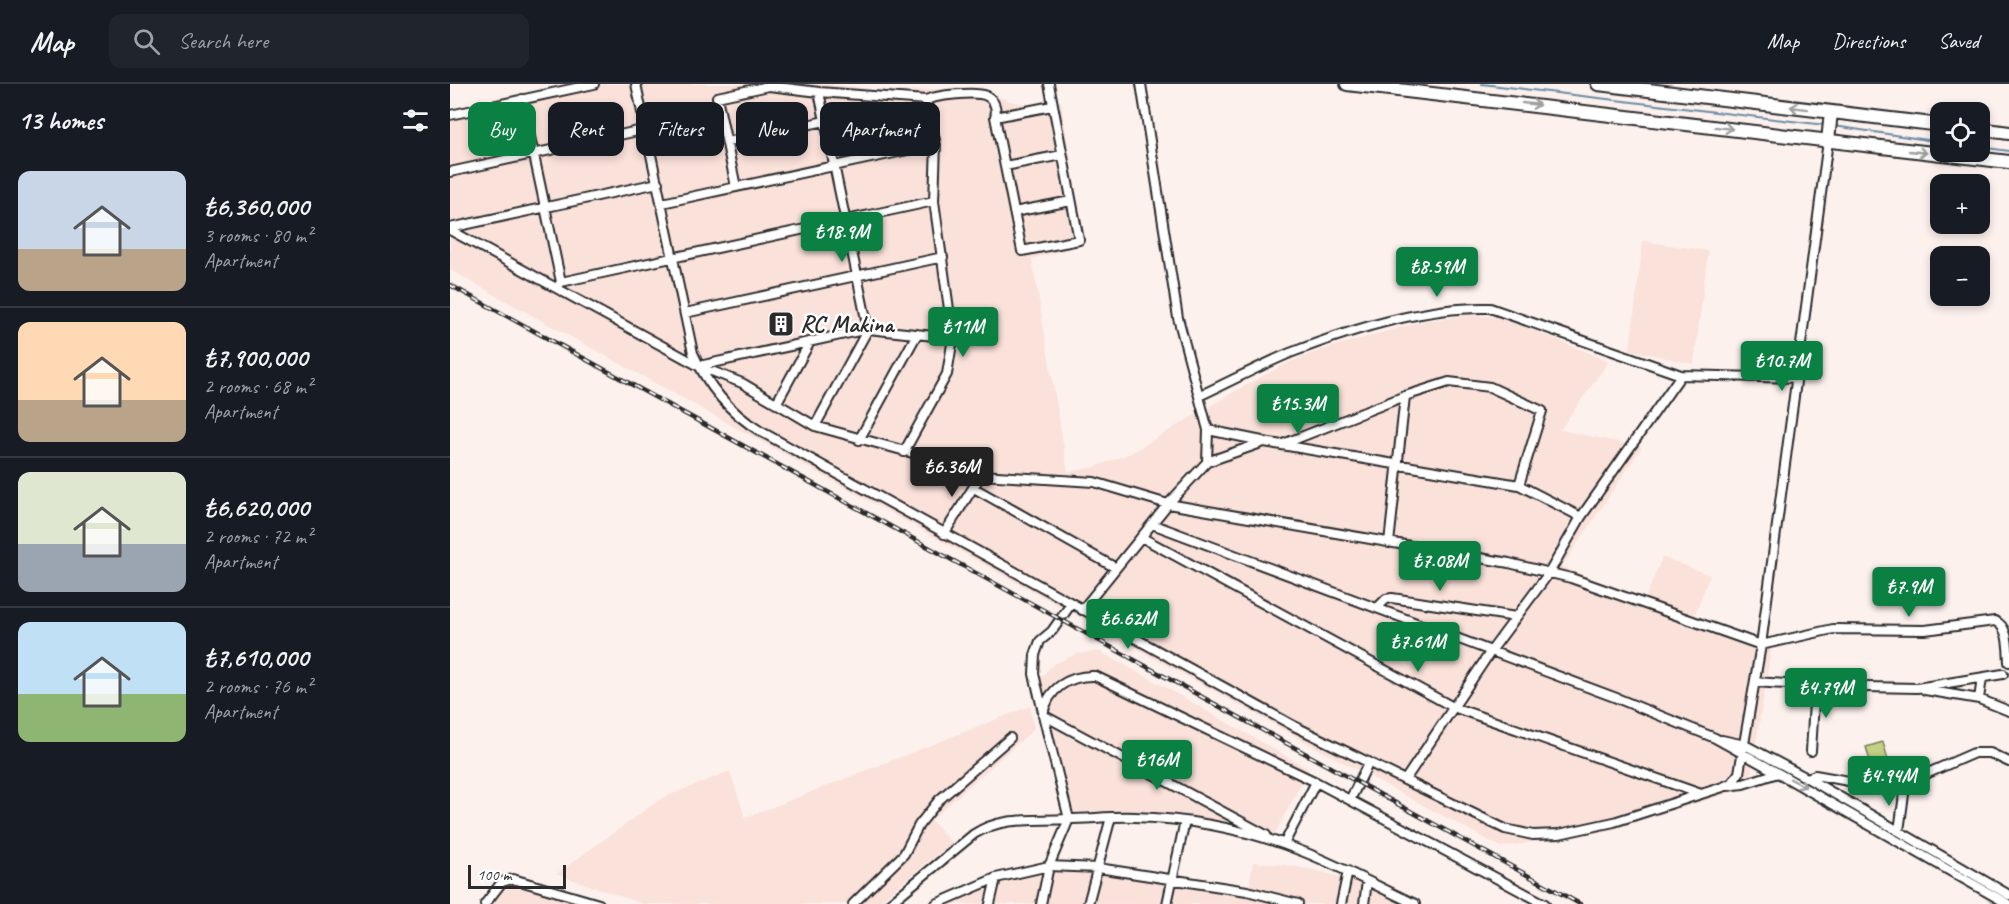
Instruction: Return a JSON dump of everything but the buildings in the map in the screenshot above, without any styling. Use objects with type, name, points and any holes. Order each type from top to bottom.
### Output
[{"type":"main road","points":[[1347,84],[1543,106],[1829,126],[1930,125]]},
{"type":"main road","points":[[1598,84],[1829,126],[2009,162]]},
{"type":"main road","points":[[1990,130],[2009,133]]},
{"type":"street","points":[[450,115],[594,84]]},
{"type":"street","points":[[636,84],[640,102]]},
{"type":"street","points":[[736,187],[717,97],[770,86],[926,100],[936,96],[984,95],[995,105],[995,117],[1022,251],[1079,240],[1049,84]]},
{"type":"street","points":[[1142,84],[1178,318],[1208,430],[1207,462]]},
{"type":"street","points":[[819,92],[821,102]]},
{"type":"street","points":[[995,117],[1052,106]]},
{"type":"street","points":[[727,142],[820,122]]},
{"type":"street","points":[[652,156],[693,353],[699,366],[723,401],[750,425],[1294,726],[1505,828],[1533,835],[1559,834],[1614,822],[1723,787],[1732,783],[1738,776],[1761,645],[1829,126]]},
{"type":"street","points":[[536,154],[636,131]]},
{"type":"street","points":[[1005,166],[1062,155]]},
{"type":"street","points":[[450,172],[525,156]]},
{"type":"street","points":[[534,156],[559,285]]},
{"type":"street","points":[[815,426],[868,330],[832,156]]},
{"type":"street","points":[[662,203],[880,156]]},
{"type":"street","points":[[904,452],[946,374],[953,338],[934,201],[936,156]]},
{"type":"street","points":[[450,229],[658,183]]},
{"type":"street","points":[[559,285],[934,201]]},
{"type":"street","points":[[1014,212],[1071,201]]},
{"type":"street","points":[[450,229],[559,285],[699,366],[742,383],[815,426],[981,475],[1094,482],[1168,504],[1509,563],[1549,573],[1761,645],[1833,629],[1924,630],[1995,621],[2001,623],[2007,631],[2009,662]]},
{"type":"street","points":[[685,313],[943,258]]},
{"type":"street","points":[[1199,396],[1290,353],[1324,341],[1420,314],[1468,308],[1490,308],[1681,375],[1797,378]]},
{"type":"street","points":[[699,366],[868,330],[953,338]]},
{"type":"street","points":[[859,440],[917,334]]},
{"type":"street","points":[[776,404],[810,342]]},
{"type":"street","points":[[1406,780],[1491,651],[1549,573],[1581,517],[1681,375]]},
{"type":"street","points":[[1280,444],[1405,396],[1449,382],[1490,387],[1542,411],[1519,485]]},
{"type":"street","points":[[1389,543],[1405,396]]},
{"type":"street","points":[[1208,430],[1264,442],[1519,485],[1581,517]]},
{"type":"street","points":[[1082,609],[1168,504],[1207,462],[1264,442]]},
{"type":"street","points":[[944,534],[981,475]]},
{"type":"street","points":[[974,488],[1116,568]]},
{"type":"street","points":[[1152,524],[1614,697],[1715,738],[1745,745],[1807,778],[2009,895]]},
{"type":"street","points":[[1141,537],[1453,707],[1701,794]]},
{"type":"street","points":[[1377,608],[1386,599],[1392,598],[1516,617]]},
{"type":"street","points":[[1041,904],[1049,866],[1069,819],[1034,674],[1035,655],[1040,641],[1052,631],[1071,604]]},
{"type":"street","points":[[1917,688],[2003,674]]},
{"type":"street","points":[[1043,714],[1048,698],[1061,685],[1077,677],[1095,676],[1316,782],[1545,904]]},
{"type":"street","points":[[1979,699],[1982,678]]},
{"type":"street","points":[[1755,682],[1917,688],[1979,699],[2009,711]]},
{"type":"street","points":[[1811,751],[1815,686]]},
{"type":"street","points":[[1043,714],[1284,844],[1415,904]]},
{"type":"street","points":[[853,904],[904,854],[919,825],[939,800],[1010,738]]},
{"type":"street","points":[[1715,738],[2008,904]]},
{"type":"street","points":[[1807,778],[1815,775],[1877,786],[1905,787],[1928,773],[1974,753],[1990,753],[2009,762]]},
{"type":"street","points":[[1350,800],[1369,762]]},
{"type":"street","points":[[1723,787],[1743,784],[1778,773]]},
{"type":"street","points":[[1284,844],[1316,782]]},
{"type":"street","points":[[1899,831],[1905,787]]},
{"type":"street","points":[[889,904],[974,834],[986,827],[1006,821],[1111,817],[1185,821],[1242,832],[1284,844]]},
{"type":"street","points":[[1088,904],[1111,817]]},
{"type":"street","points":[[1167,904],[1185,821]]},
{"type":"street","points":[[936,904],[996,878],[1049,866],[1098,868],[1247,891],[1298,904]]},
{"type":"street","points":[[1341,904],[1348,872]]},
{"type":"street","points":[[990,904],[996,878]]},
{"type":"street","points":[[485,904],[502,882],[513,879],[599,904]]},
{"type":"street","points":[[1364,904],[1367,881]]},
{"type":"shaded area","points":[[567,84],[825,84],[898,92],[931,89],[965,90],[1031,105],[1047,105],[1061,101],[1084,244],[1032,259],[1068,472],[1094,467],[1131,453],[1244,386],[1292,361],[1328,348],[1423,321],[1470,315],[1500,317],[1609,361],[1560,430],[1642,447],[1562,567],[1645,599],[1662,557],[1710,575],[1694,616],[1750,636],[1773,638],[1750,780],[1738,790],[1608,831],[1501,847],[1322,751],[450,270],[450,111],[468,107],[468,156],[536,156],[536,102],[489,102]]},
{"type":"shaded area","points":[[1643,241],[1708,251],[1694,364],[1630,350]]},
{"type":"shaded area","points":[[1100,652],[1149,678],[1309,769],[1272,839],[1213,820],[1180,814],[1144,811],[1061,812],[1031,691],[1054,664],[1076,654]]},
{"type":"shaded area","points":[[1030,706],[1034,729],[931,820],[952,843],[876,904],[643,904],[556,874],[662,798],[730,771],[745,818]]},
{"type":"shaded area","points":[[1044,862],[1248,894],[1253,862],[1286,865],[1319,871],[1364,884],[1398,904],[934,904],[935,900]]},
{"type":"shaded area","points":[[515,883],[578,904],[491,904],[503,887]]},
{"type":"green space","points":[[1883,742],[1891,770],[1874,775],[1866,747]]},
{"type":"waterway","points":[[1482,84],[1825,125]]},
{"type":"waterway","points":[[1834,126],[1930,140]]},
{"type":"waterway","points":[[1990,148],[2009,151]]},
{"type":"railway","points":[[450,285],[1580,904]]},
{"type":"place","name":"RC Makina","points":[[781,324]]}]
